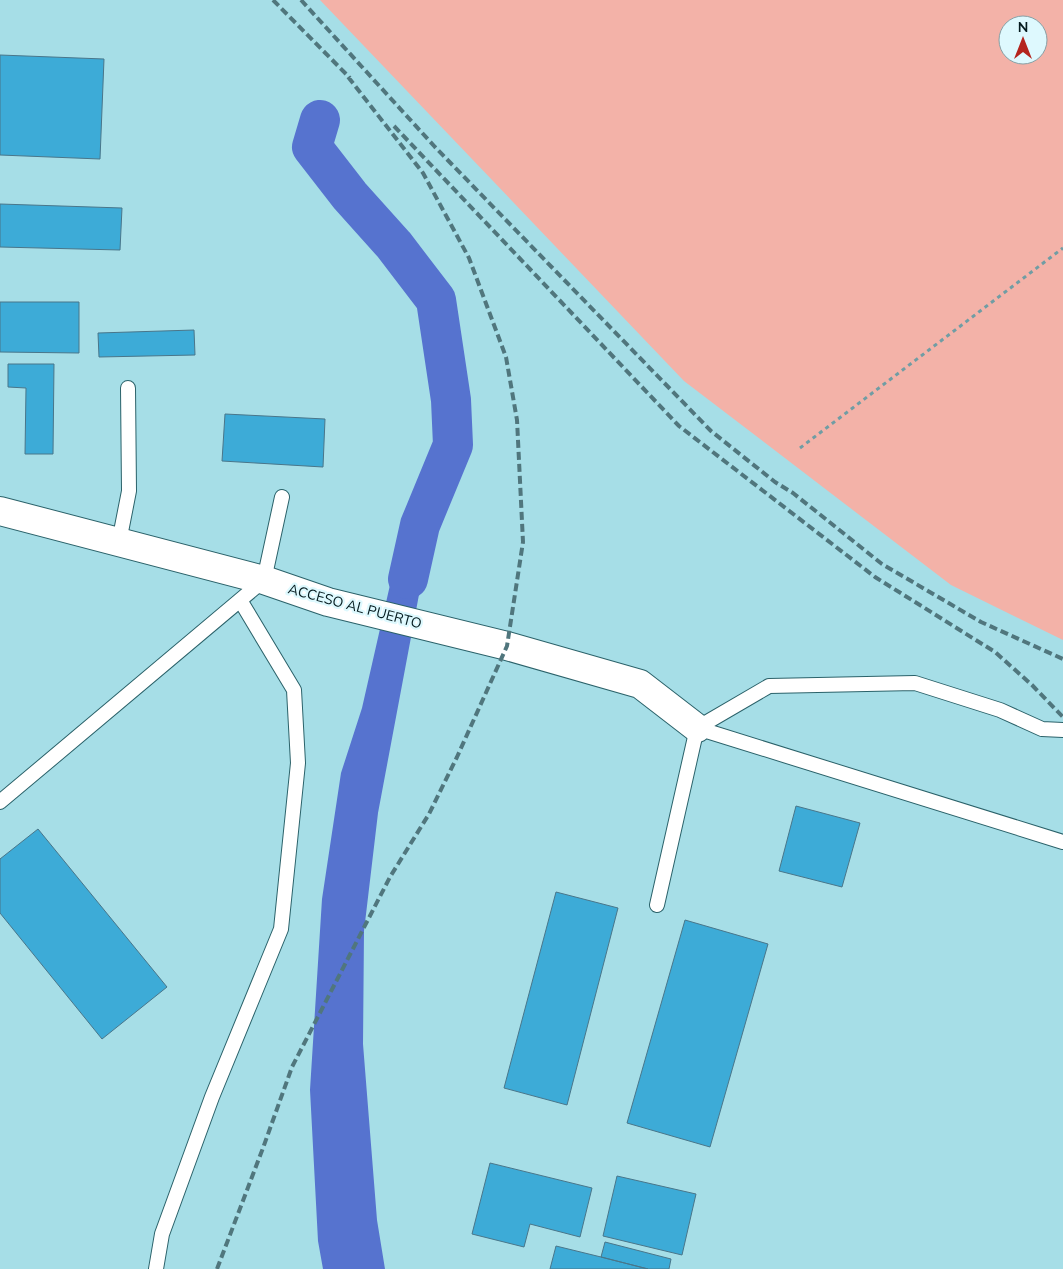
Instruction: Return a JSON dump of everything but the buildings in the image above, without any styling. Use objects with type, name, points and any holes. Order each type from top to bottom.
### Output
[{"type":"main road","name":"ACCESO AL PUERTO","points":[[0,511],[264,580],[328,602],[507,646],[640,684],[697,728]]},
{"type":"lane","points":[[119,542],[129,491],[128,388]]},
{"type":"lane","points":[[0,802],[264,580],[282,497]]},
{"type":"lane","points":[[156,1269],[162,1234],[209,1106],[281,929],[298,763],[294,690],[240,600]]},
{"type":"lane","points":[[657,905],[697,728],[769,686],[915,683],[1000,710],[1042,729],[1063,730]]},
{"type":"lane","points":[[697,728],[1063,842]]},
{"type":"path","points":[[800,448],[1063,248]]},
{"type":"shaded area","points":[[320,0],[1063,0],[1063,640],[951,585],[684,381]]},
{"type":"water","points":[[420,525],[424,568],[378,813],[364,931],[363,1044],[377,1220],[385,1269],[323,1269],[318,1241],[310,1090],[322,899],[341,773],[362,708],[395,563]]},
{"type":"waterway","points":[[320,120],[312,147],[350,196],[394,245],[436,300],[451,400],[453,445],[420,525],[408,579]]},
{"type":"railway","points":[[273,0],[350,78]]},
{"type":"railway","points":[[301,0],[435,147],[711,431],[882,564],[981,622],[1063,659]]},
{"type":"railway","points":[[217,1269],[292,1067],[390,877],[429,814],[507,646],[523,542],[517,420],[506,357],[469,258],[423,173],[345,73]]},
{"type":"railway","points":[[394,126],[679,426],[875,577],[995,652],[1032,685],[1063,717]]}]
